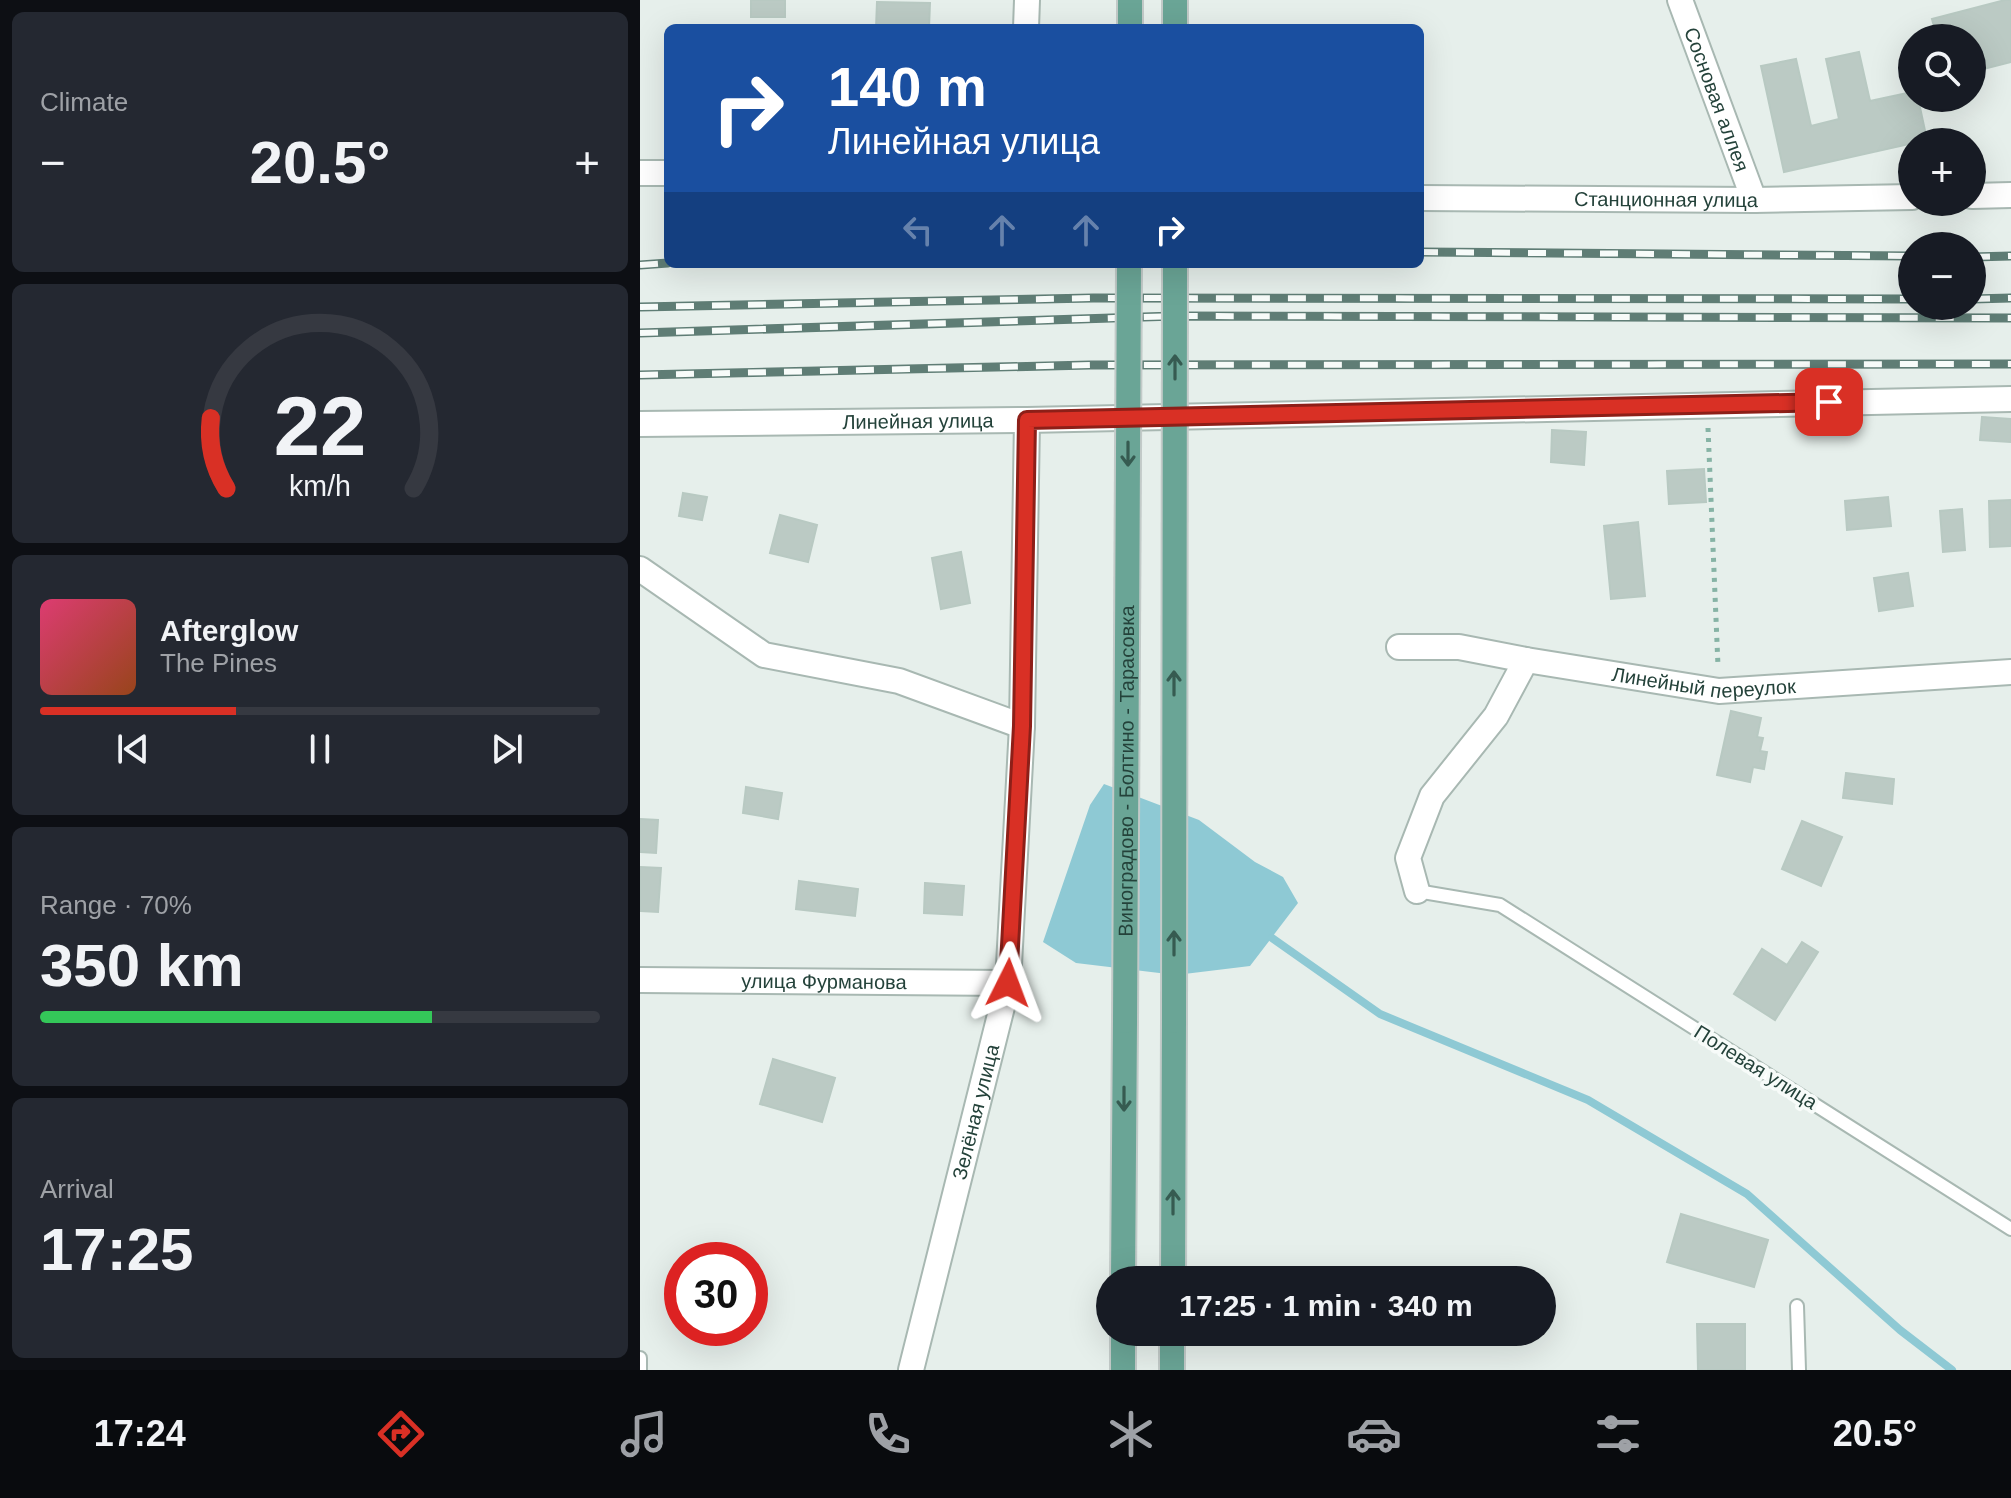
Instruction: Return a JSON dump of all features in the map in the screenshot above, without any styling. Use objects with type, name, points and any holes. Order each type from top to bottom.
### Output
[{"type":"main road","points":[[1130,0],[1130,24]]},
{"type":"main road","points":[[1175,0],[1175,24]]},
{"type":"main road","name":"Виноградово - Болтино - Тарасовка","points":[[1123,1266],[1129,268]]},
{"type":"main road","points":[[1173,1266],[1175,268]]},
{"type":"main road","points":[[1123,1346],[1123,1370]]},
{"type":"main road","points":[[1172,1346],[1172,1370]]},
{"type":"street","points":[[1026,24],[1027,0]]},
{"type":"street","name":"Сосновая аллея","points":[[1680,0],[1754,200]]},
{"type":"street","points":[[640,173],[664,173]]},
{"type":"street","points":[[1986,196],[2011,195]]},
{"type":"street","name":"Станционная улица","points":[[1424,198],[1754,200],[1898,197]]},
{"type":"street","name":"Линейная улица","points":[[640,424],[1027,420],[2011,399]]},
{"type":"street","name":"Зелёная улица","points":[[911,1370],[1008,983],[1022,726],[1027,420]]},
{"type":"street","points":[[640,569],[764,655],[899,681],[1022,726]]},
{"type":"street","name":"Линейный переулок","points":[[1399,647],[1459,647],[1719,691],[2011,672]]},
{"type":"street","points":[[1417,891],[1408,858],[1432,796],[1496,716],[1526,660]]},
{"type":"street","name":"улица Фурманова","points":[[640,980],[1008,983]]},
{"type":"lane","name":"Полевая улица","points":[[1417,891],[1500,905],[2011,1229]]},
{"type":"lane","points":[[1797,1306],[1799,1370]]},
{"type":"lane","points":[[640,1358],[640,1370]]},
{"type":"path","points":[[1707,404],[1719,691]]},
{"type":"water","points":[[1104,784],[1199,820],[1255,862],[1283,877],[1298,903],[1250,966],[1176,975],[1076,963],[1043,942],[1090,805]]},
{"type":"building","points":[[751,0],[785,0],[785,17],[751,17]]},
{"type":"building","points":[[2011,0],[2011,62],[1986,68],[1986,24],[1933,24],[1932,19]]},
{"type":"building","points":[[877,2],[930,3],[929,24],[876,24]]},
{"type":"building","points":[[1859,52],[1870,101],[1898,95],[1898,112],[1921,112],[1924,128],[1898,128],[1898,146],[1784,172],[1761,66],[1796,59],[1811,126],[1839,119],[1826,59]]},
{"type":"building","points":[[1982,417],[2011,419],[2011,442],[1980,440]]},
{"type":"building","points":[[1552,430],[1586,432],[1584,465],[1551,462]]},
{"type":"building","points":[[1704,469],[1706,502],[1669,504],[1667,471]]},
{"type":"building","points":[[683,493],[707,497],[702,520],[679,516]]},
{"type":"building","points":[[1888,497],[1891,526],[1847,530],[1845,501]]},
{"type":"building","points":[[2011,500],[2011,546],[1990,547],[1989,501]]},
{"type":"building","points":[[1962,509],[1965,550],[1943,552],[1940,511]]},
{"type":"building","points":[[780,515],[817,525],[808,562],[770,553]]},
{"type":"building","points":[[1638,522],[1645,596],[1611,599],[1604,526]]},
{"type":"building","points":[[961,552],[970,603],[941,609],[932,558]]},
{"type":"building","points":[[1908,573],[1913,606],[1879,611],[1874,578]]},
{"type":"building","points":[[1731,711],[1761,718],[1757,737],[1763,738],[1760,751],[1767,752],[1764,769],[1753,767],[1750,782],[1717,775]]},
{"type":"building","points":[[1846,773],[1894,779],[1892,804],[1843,798]]},
{"type":"building","points":[[746,787],[782,793],[778,819],[743,813]]},
{"type":"building","points":[[640,819],[658,820],[656,853],[640,852]]},
{"type":"building","points":[[1802,821],[1842,837],[1821,886],[1782,869]]},
{"type":"building","points":[[640,867],[661,868],[658,912],[640,911]]},
{"type":"building","points":[[799,881],[858,889],[855,916],[796,909]]},
{"type":"building","points":[[925,883],[964,886],[962,915],[924,913]]},
{"type":"building","points":[[1802,942],[1818,952],[1775,1020],[1734,994],[1762,949],[1787,965]]},
{"type":"building","points":[[773,1059],[835,1078],[822,1122],[760,1104]]},
{"type":"building","points":[[1681,1214],[1768,1240],[1754,1287],[1667,1262]]},
{"type":"building","points":[[1697,1324],[1745,1324],[1745,1370],[1698,1370]]},
{"type":"waterway","points":[[1272,938],[1380,1014],[1588,1100],[1747,1194],[1900,1330],[1952,1370]]},
{"type":"railway","points":[[1424,252],[1898,256]]},
{"type":"railway","points":[[1986,257],[2011,256]]},
{"type":"railway","points":[[640,265],[664,263]]},
{"type":"railway","points":[[640,307],[1093,298],[1898,299]]},
{"type":"railway","points":[[1986,299],[2011,298]]},
{"type":"railway","points":[[640,333],[1175,316],[2011,318]]},
{"type":"railway","points":[[640,375],[1090,365],[2011,364]]},
{"type":"route","points":[[1008,983],[1022,726],[1027,420],[1829,402]]}]
